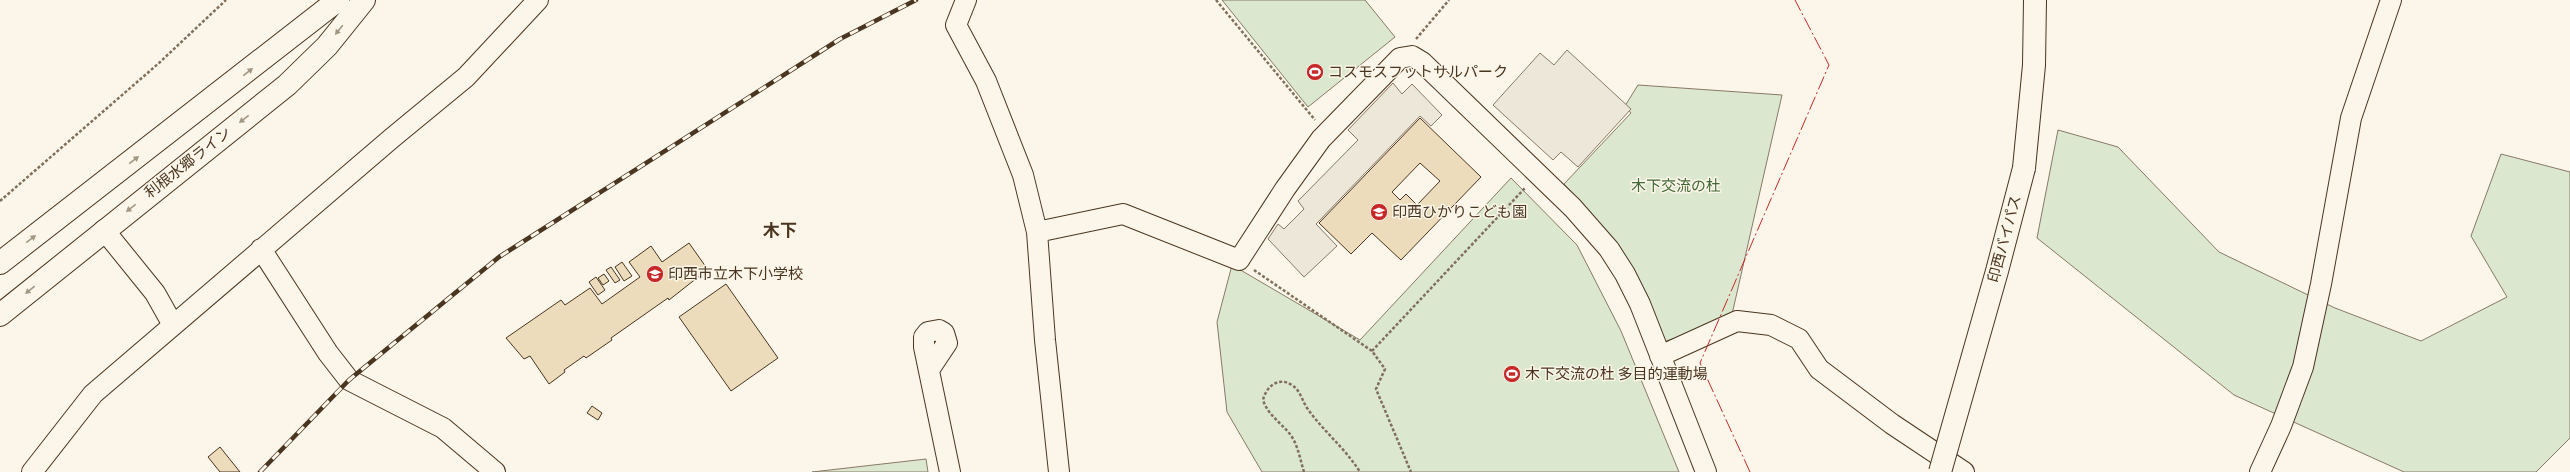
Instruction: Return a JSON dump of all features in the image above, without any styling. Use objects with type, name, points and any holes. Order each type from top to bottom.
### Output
[{"type":"main road","points":[[0,262],[338,0]]},
{"type":"main road","name":"利根水郷ライン","points":[[0,314],[287,85],[327,46],[364,0]]},
{"type":"main road","name":"印西バイパス","points":[[1940,472],[2010,227],[2024,168],[2034,66],[2035,0]]},
{"type":"street","points":[[32,472],[93,394],[261,249],[466,77],[538,0]]},
{"type":"street","points":[[966,0],[956,25],[986,81],[1021,168],[1037,232],[1045,340],[1059,472]]},
{"type":"street","points":[[2260,472],[2282,426],[2303,367],[2321,284],[2352,118],[2391,0]]},
{"type":"street","points":[[1037,232],[1123,214],[1239,260],[1285,189],[1321,139],[1400,58],[1412,56],[1422,62],[1538,174],[1590,226],[1609,250],[1625,274],[1640,304],[1706,472]]},
{"type":"street","points":[[104,230],[155,292],[173,325]]},
{"type":"street","points":[[261,249],[328,353],[349,380],[443,428],[494,472]]},
{"type":"street","points":[[1660,356],[1737,321],[1771,324],[1799,339],[1819,369],[1892,424],[1964,472]]},
{"type":"street","points":[[929,370],[950,472]]},
{"type":"path","points":[[0,201],[159,63],[226,0]]},
{"type":"path","points":[[1216,0],[1316,122],[1322,117]]},
{"type":"path","points":[[1406,56],[1418,34],[1449,0]]},
{"type":"path","points":[[1372,351],[1538,174]]},
{"type":"path","points":[[1239,260],[1372,351],[1385,369],[1376,389],[1411,472]]},
{"type":"path","points":[[1304,472],[1296,445],[1289,433],[1266,408],[1263,400],[1267,389],[1277,382],[1285,382],[1293,385],[1323,427],[1349,454],[1360,472]]},
{"type":"green space","name":"コスモスフットサルパーク","points":[[1222,0],[1365,0],[1395,37],[1308,107]]},
{"type":"green space","name":"木下交流の杜","points":[[1638,85],[1782,95],[1733,310],[1727,322],[1663,342],[1598,223],[1564,184],[1631,113],[1625,106]]},
{"type":"green space","points":[[2058,130],[2118,147],[2219,252],[2335,308],[2421,341],[2507,297],[2471,236],[2501,154],[2570,172],[2570,438],[2536,472],[2404,472],[2234,395],[2037,238]]},
{"type":"green space","points":[[1511,178],[1577,245],[1621,331],[1679,472],[1262,472],[1227,412],[1217,322],[1232,265],[1360,340]]},
{"type":"green space","points":[[926,459],[928,472],[812,472]]},
{"type":"shaded area","points":[[1567,50],[1631,109],[1578,167],[1561,152],[1553,160],[1493,105],[1540,53],[1554,65]]},
{"type":"shaded area","points":[[1393,83],[1402,94],[1412,84],[1442,115],[1431,126],[1420,116],[1316,224],[1337,246],[1304,277],[1268,239],[1278,224],[1284,229],[1304,209],[1298,201],[1358,140],[1348,130]]},
{"type":"building","points":[[1420,118],[1481,177],[1401,260],[1372,233],[1351,254],[1319,223]],"holes":[[[1420,163],[1440,181],[1417,205],[1406,194],[1400,200],[1392,192]]]},
{"type":"building","points":[[689,243],[706,267],[700,271],[702,274],[669,300],[668,298],[611,338],[612,340],[586,358],[584,356],[564,370],[565,372],[549,384],[530,356],[524,359],[506,338],[561,300],[565,305],[590,288],[602,304],[640,277],[629,262],[651,246],[662,262]]},
{"type":"building","points":[[622,262],[632,276],[624,281],[615,267]]},
{"type":"building","points":[[611,267],[620,280],[615,283],[606,270]]},
{"type":"building","points":[[604,274],[609,281],[603,285],[598,278]]},
{"type":"building","points":[[596,277],[605,290],[598,295],[589,282]]},
{"type":"building","points":[[726,284],[778,358],[731,391],[679,317]]},
{"type":"building","points":[[592,406],[602,413],[598,420],[587,413]]},
{"type":"building","points":[[220,447],[240,472],[220,472],[208,457]]},
{"type":"railway","points":[[260,472],[349,380],[499,257],[840,39],[916,0]]},
{"type":"power","points":[[1750,472],[1700,363],[1829,65],[1795,0]]},
{"type":"place","name":"コスモスフットサルパーク","points":[[1315,72]]},
{"type":"place","name":"印西ひかりこども園","points":[[1379,212]]},
{"type":"place","name":"印西市立木下小学校","points":[[655,274]]},
{"type":"place","name":"木下交流の杜 多目的運動場","points":[[1512,374]]},
{"type":"district","name":"木下","points":[[780,231]]}]
